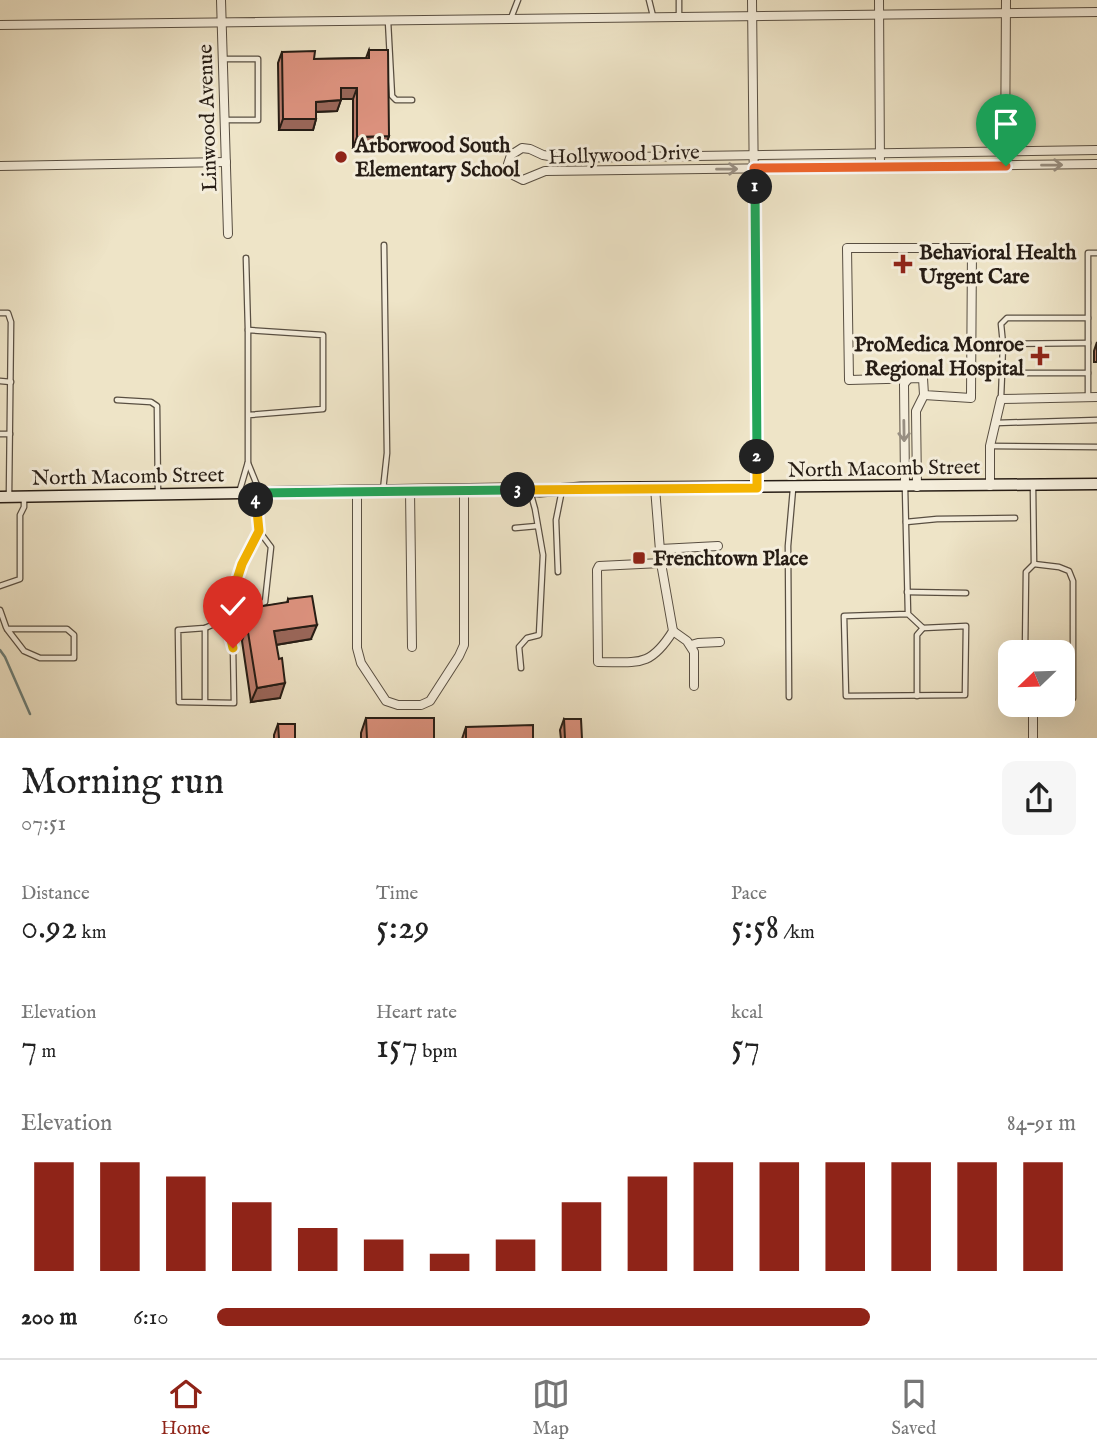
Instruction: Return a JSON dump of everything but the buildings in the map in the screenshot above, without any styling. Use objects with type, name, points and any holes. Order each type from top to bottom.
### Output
[{"type":"street","name":"Linwood Avenue","points":[[221,0],[228,234]]},
{"type":"street","points":[[752,0],[757,488]]},
{"type":"street","points":[[878,0],[880,167]]},
{"type":"street","points":[[1006,0],[1006,166]]},
{"type":"street","points":[[0,25],[1097,12]]},
{"type":"street","name":"Hollywood Drive","points":[[1097,150],[561,158],[522,148],[511,155],[509,164],[513,175],[523,180],[545,171],[1097,164]]},
{"type":"street","points":[[0,166],[226,162]]},
{"type":"street","points":[[911,486],[916,411],[923,396],[923,378],[849,380],[847,248],[972,248],[971,398],[923,396]]},
{"type":"street","points":[[909,378],[904,384],[911,486]]},
{"type":"street","points":[[989,486],[990,446],[1001,399],[1092,397]]},
{"type":"street","name":"North Macomb Street","points":[[4,497],[357,491],[1097,485]]},
{"type":"street","points":[[655,488],[661,563],[673,631],[663,647],[646,660],[598,662],[599,566],[661,563]]},
{"type":"street","points":[[357,491],[357,635],[361,663],[386,701],[398,705],[421,705],[430,701],[464,646],[464,491]]},
{"type":"street","points":[[410,491],[412,647]]},
{"type":"street","points":[[660,549],[718,546]]},
{"type":"street","points":[[673,631],[691,645],[694,652],[694,686]]},
{"type":"street","points":[[691,645],[720,642]]},
{"type":"street","points":[[1033,718],[1033,738]]},
{"type":"lane","points":[[510,19],[519,0]]},
{"type":"lane","points":[[649,0],[653,17]]},
{"type":"lane","points":[[679,0],[679,17]]},
{"type":"lane","points":[[388,20],[392,96],[396,100],[412,100]]},
{"type":"lane","points":[[222,59],[258,59],[258,120],[224,120]]},
{"type":"lane","points":[[383,491],[387,453],[384,246]]},
{"type":"lane","points":[[1092,397],[1088,373],[1088,253],[1097,253]]},
{"type":"lane","points":[[239,494],[248,462],[246,258]]},
{"type":"lane","points":[[0,313],[8,313],[11,321],[10,434],[4,497]]},
{"type":"lane","points":[[1001,399],[1001,324],[1007,318],[1088,318]]},
{"type":"lane","points":[[248,330],[323,335],[323,409],[249,415]]},
{"type":"lane","points":[[1003,344],[1088,343]]},
{"type":"lane","points":[[1002,373],[1088,373]]},
{"type":"lane","points":[[0,381],[11,382]]},
{"type":"lane","points":[[117,400],[151,401],[157,406],[158,495]]},
{"type":"lane","points":[[995,423],[1097,420]]},
{"type":"lane","points":[[0,434],[10,434]]},
{"type":"lane","points":[[990,446],[1097,447]]},
{"type":"lane","points":[[239,606],[233,592],[242,564],[259,531],[258,493],[248,462]]},
{"type":"lane","points":[[1025,640],[1026,572],[1034,564],[1033,485]]},
{"type":"lane","points":[[908,614],[844,616],[846,696],[965,695],[966,626],[923,628],[908,614],[906,522],[911,486]]},
{"type":"lane","points":[[789,697],[788,546],[793,488]]},
{"type":"lane","points":[[558,572],[556,520],[562,490]]},
{"type":"lane","points":[[521,668],[519,648],[527,638],[539,635],[543,555],[536,509],[530,491]]},
{"type":"lane","points":[[0,586],[20,579],[20,515],[24,496]]},
{"type":"lane","points":[[906,522],[1015,518]]},
{"type":"lane","points":[[515,528],[537,526]]},
{"type":"lane","points":[[239,606],[265,602],[271,547],[259,531]]},
{"type":"lane","points":[[1034,564],[1069,571],[1073,581],[1073,640]]},
{"type":"lane","points":[[907,592],[966,593]]},
{"type":"lane","points":[[226,619],[233,648],[234,703],[179,702],[178,630],[205,628],[226,619],[239,606]]},
{"type":"lane","points":[[0,610],[7,629],[24,651],[40,658],[75,658],[74,635],[67,629],[7,629]]},
{"type":"lane","points":[[205,628],[205,702]]},
{"type":"lane","points":[[917,696],[918,635],[923,628]]},
{"type":"waterway","points":[[0,650],[30,714]]},
{"type":"place","name":"Arborwood South Elementary School","points":[[341,157]]},
{"type":"place","name":"Behavioral Health Urgent Care","points":[[903,264]]},
{"type":"place","name":"ProMedica Monroe Regional Hospital","points":[[1040,356]]},
{"type":"place","name":"Frenchtown Place","points":[[639,558]]},
{"type":"route","points":[[233,648],[226,619],[239,606],[233,592],[242,564],[259,531],[256,493],[757,488],[754,168],[1006,166]]}]
